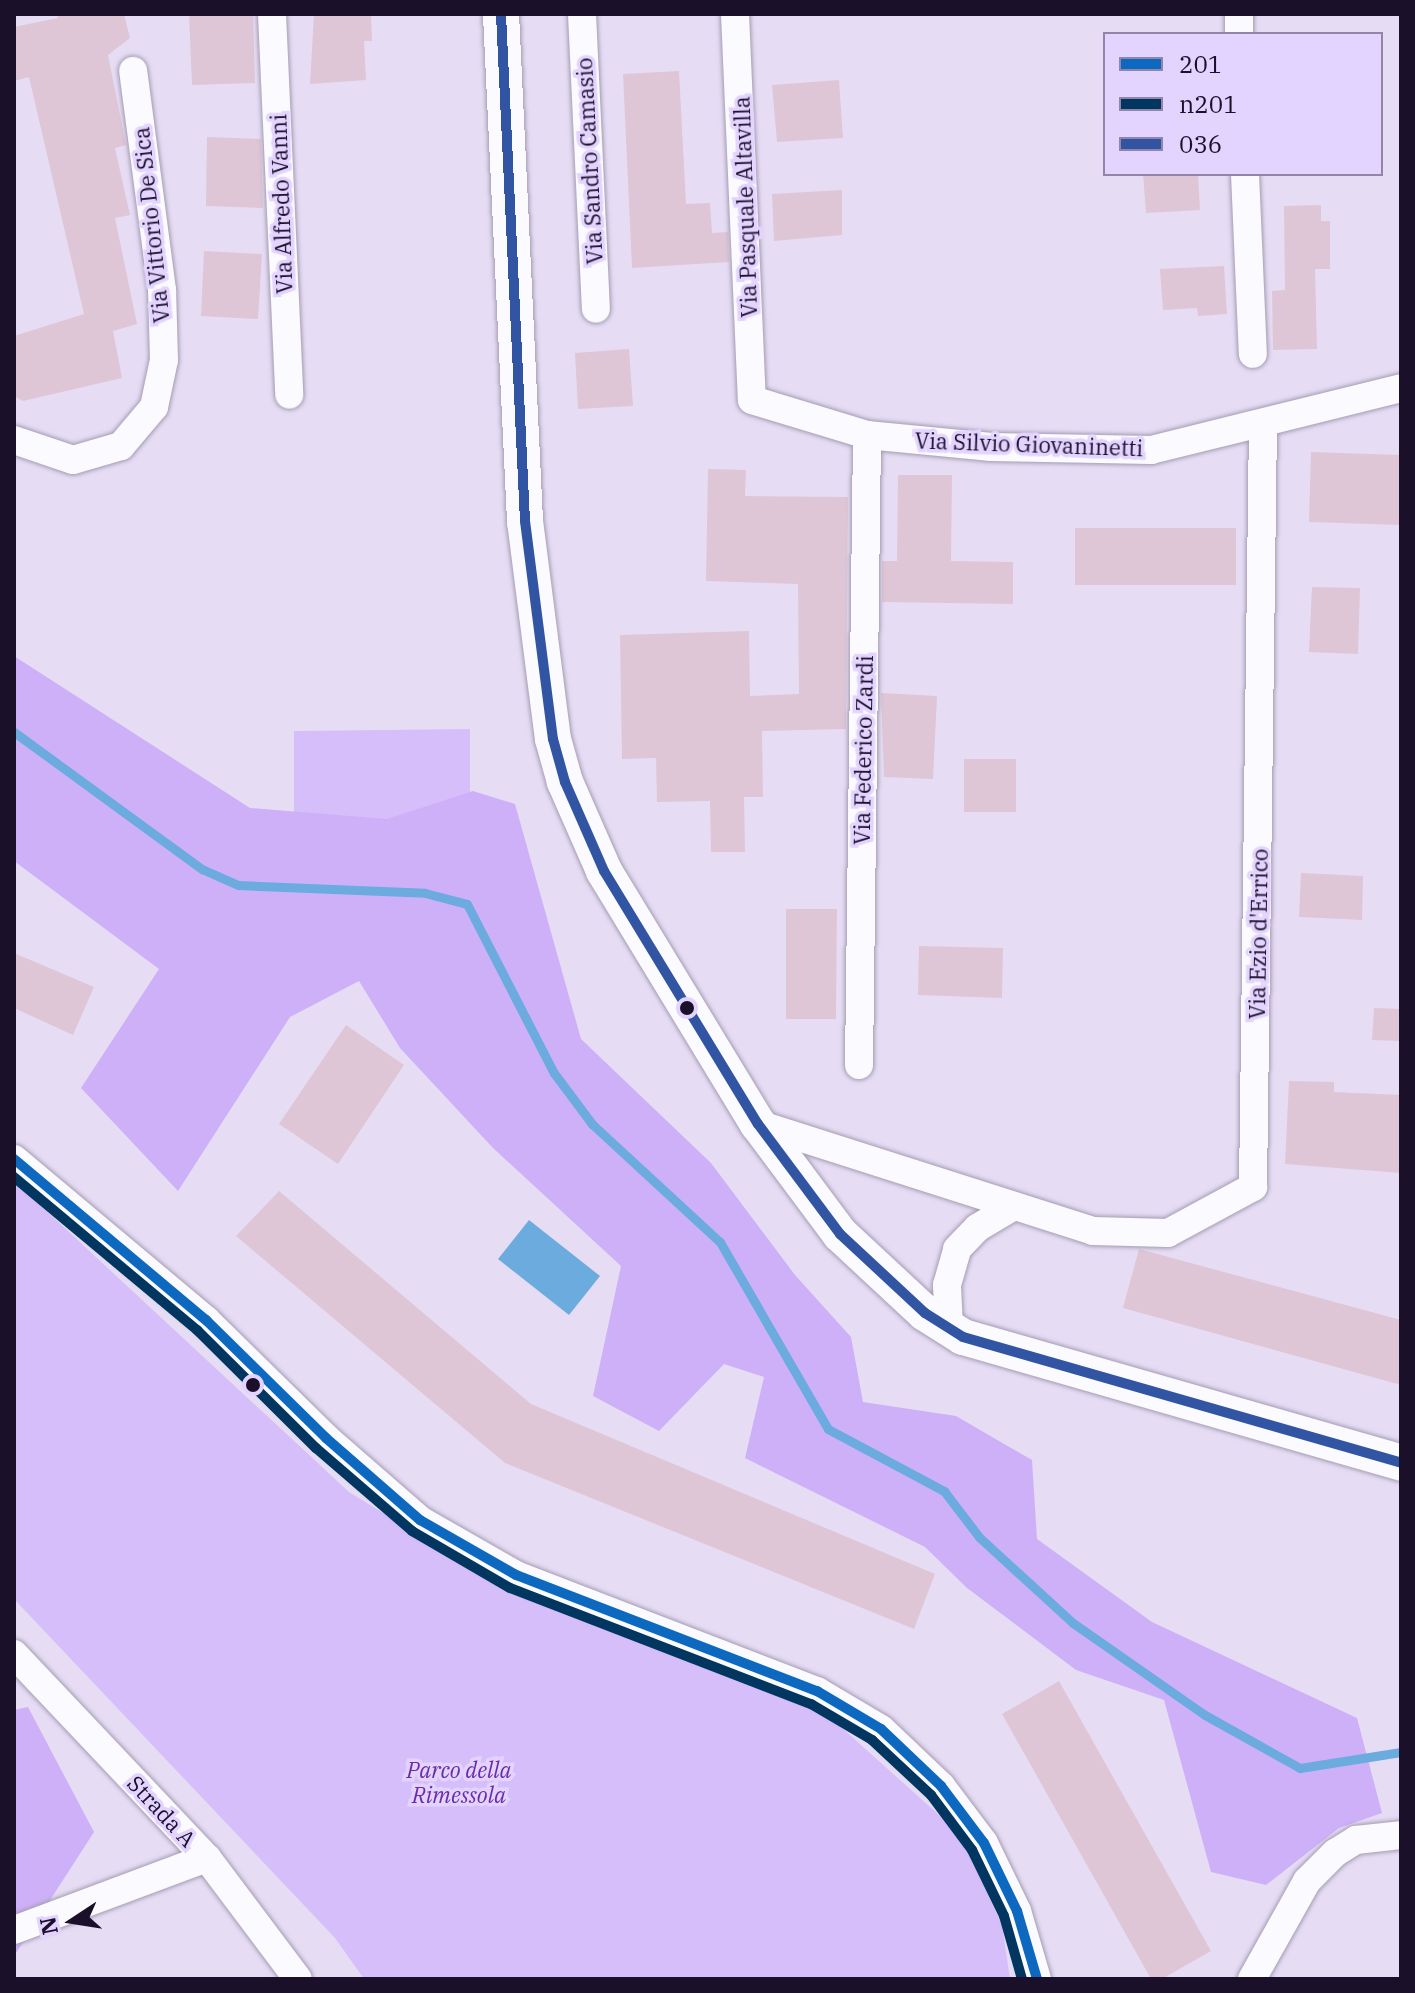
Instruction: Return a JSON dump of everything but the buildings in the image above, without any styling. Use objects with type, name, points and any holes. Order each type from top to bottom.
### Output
[{"type":"street","name":"Via Alfredo Vanni","points":[[272,14],[289,395]]},
{"type":"street","points":[[501,14],[525,521],[553,739],[565,782],[604,871],[758,1124],[840,1234],[949,1329],[976,1343],[1401,1463]]},
{"type":"street","name":"Via Sandro Camasio","points":[[582,14],[596,309]]},
{"type":"street","name":"Via Pasquale Altavilla","points":[[735,14],[752,400]]},
{"type":"street","name":"Via Vittorio De Sica","points":[[14,440],[73,460],[121,446],[154,407],[164,360],[162,290],[133,71]]},
{"type":"street","points":[[1245,176],[1253,354]]},
{"type":"street","name":"Via Silvio Giovaninetti","points":[[752,400],[867,435],[991,447],[1151,450],[1263,426],[1401,388]]},
{"type":"street","name":"Via Ezio d'Errico","points":[[758,1124],[1093,1231],[1168,1233],[1253,1187],[1263,426]]},
{"type":"street","name":"Via Federico Zardi","points":[[859,1065],[867,435]]},
{"type":"street","points":[[14,1159],[206,1320],[326,1438],[420,1520],[516,1575],[817,1691],[881,1729],[941,1786],[984,1843],[1017,1911],[1037,1979]]},
{"type":"street","points":[[949,1329],[947,1285],[957,1249],[977,1228],[1014,1206]]},
{"type":"street","name":"Strada A","points":[[14,1654],[207,1858],[298,1979]]},
{"type":"street","points":[[1252,1979],[1307,1881],[1335,1853],[1356,1840],[1401,1835]]},
{"type":"street","points":[[14,1930],[207,1858]]},
{"type":"green space","points":[[470,729],[470,821],[294,818],[294,731]]},
{"type":"green space","name":"Parco della Rimessola","points":[[14,1181],[349,1492],[500,1585],[575,1618],[801,1691],[959,1833],[1002,1925],[1010,1979],[364,1979],[335,1938],[14,1599]]},
{"type":"shaded area","points":[[14,656],[250,808],[387,819],[473,791],[515,804],[581,1039],[711,1163],[795,1275],[851,1337],[863,1402],[956,1416],[1032,1460],[1037,1539],[1152,1622],[1357,1718],[1382,1813],[1339,1828],[1266,1885],[1211,1872],[1164,1700],[1076,1670],[967,1588],[925,1547],[745,1458],[764,1377],[724,1364],[659,1431],[593,1396],[621,1266],[493,1148],[400,1048],[359,981],[290,1017],[178,1191],[81,1088],[159,969],[14,861]]},
{"type":"shaded area","points":[[28,1707],[94,1832],[14,1956],[14,1710]]},
{"type":"water","points":[[529,1220],[600,1276],[569,1315],[498,1259]]},
{"type":"waterway","points":[[14,732],[202,869],[238,885],[425,893],[467,904],[554,1073],[592,1124],[720,1242],[828,1429],[944,1491],[979,1537],[1073,1623],[1205,1715],[1300,1768],[1401,1752]]},
{"type":"transit line","name":"036","points":[[501,14],[525,521],[553,739],[565,782],[604,871],[758,1124],[840,1234],[925,1313],[963,1337],[1401,1463]]},
{"type":"transit line","name":"201","points":[[14,1159],[206,1320],[326,1438],[420,1520],[516,1575],[817,1691],[881,1729],[941,1786],[984,1843],[1017,1911],[1037,1979]]},
{"type":"transit line","name":"n201","points":[[14,1177],[197,1330],[316,1448],[412,1531],[510,1588],[811,1704],[872,1740],[931,1795],[972,1850],[1004,1916],[1022,1979]]}]
